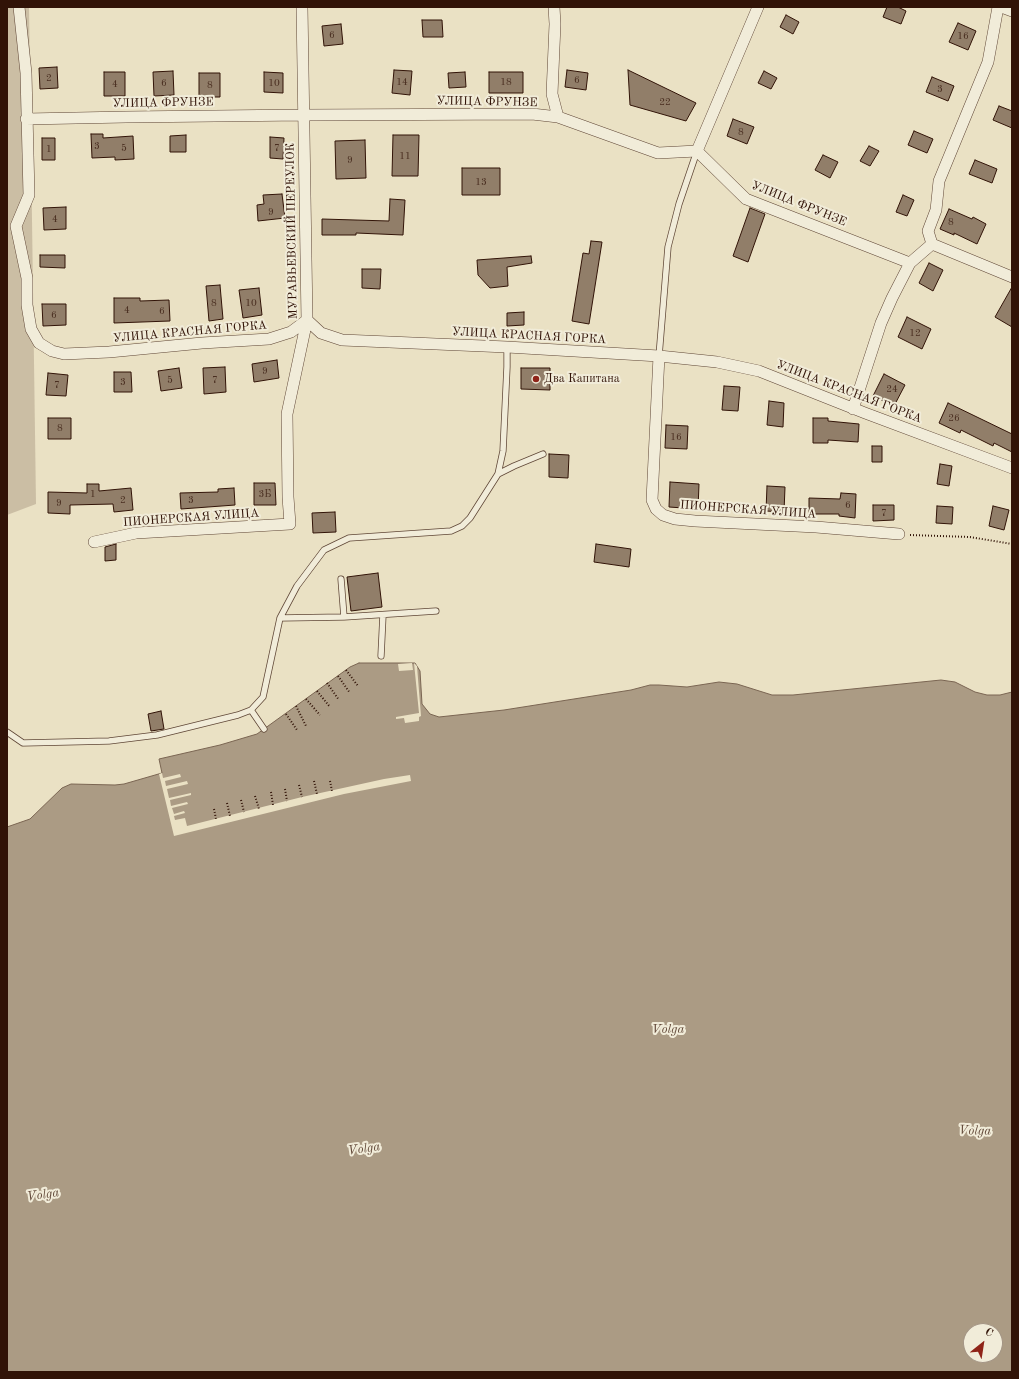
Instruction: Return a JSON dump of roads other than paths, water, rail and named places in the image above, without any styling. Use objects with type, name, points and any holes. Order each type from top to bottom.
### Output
[{"type":"street","points":[[19,7],[26,73],[26,119]]},
{"type":"street","name":"МУРАВЬЕВСКИЙ ПЕРЕУЛОК","points":[[290,524],[288,497],[287,414],[307,320],[302,7]]},
{"type":"street","points":[[554,7],[555,24],[552,94],[558,117]]},
{"type":"street","points":[[697,151],[758,7]]},
{"type":"street","points":[[932,244],[928,231],[936,210],[939,181],[988,62],[998,7]]},
{"type":"street","points":[[1004,7],[1012,10]]},
{"type":"street","name":"УЛИЦА ФРУНЗЕ","points":[[26,119],[304,114],[532,114],[558,117],[658,153],[697,151],[746,199],[910,263]]},
{"type":"street","name":"УЛИЦА КРАСНАЯ ГОРКА","points":[[26,119],[29,195],[16,226],[27,278],[27,305],[31,329],[39,343],[52,351],[64,354],[109,352],[202,343],[269,339],[291,332],[307,320],[321,333],[342,340],[507,347],[659,356],[717,362],[759,371],[1012,468]]},
{"type":"street","points":[[853,408],[881,323],[910,263],[932,244]]},
{"type":"street","points":[[932,244],[1012,277]]},
{"type":"street","name":"ПИОНЕРСКАЯ УЛИЦА","points":[[659,356],[652,500],[656,509],[663,515],[675,519],[695,521],[816,527],[899,534]]},
{"type":"street","name":"ПИОНЕРСКАЯ УЛИЦА","points":[[94,542],[136,533],[290,524]]},
{"type":"lane","points":[[659,356],[668,248],[679,204],[697,151]]},
{"type":"lane","points":[[7,732],[23,743],[109,741],[157,735],[238,715],[251,710],[263,697],[280,618],[296,586],[324,550],[349,538],[451,531],[462,526],[470,518],[498,474],[503,451],[507,347]]},
{"type":"lane","points":[[498,474],[543,454]]},
{"type":"lane","points":[[341,579],[344,617]]},
{"type":"lane","points":[[280,618],[344,617],[436,611]]},
{"type":"lane","points":[[381,656],[383,615]]},
{"type":"lane","points":[[251,710],[264,729]]},
{"type":"water","name":"Volga","points":[[359,663],[415,663],[420,671],[422,704],[430,714],[439,717],[504,710],[631,690],[650,685],[687,687],[719,682],[737,684],[772,695],[793,695],[941,680],[955,682],[975,692],[987,695],[1000,695],[1012,692],[1012,1372],[7,1372],[7,827],[30,819],[62,788],[71,784],[124,784],[162,773],[159,759],[220,745],[257,734],[350,667]]},
{"type":"place","name":"Два Капитана","points":[[536,379]]}]
